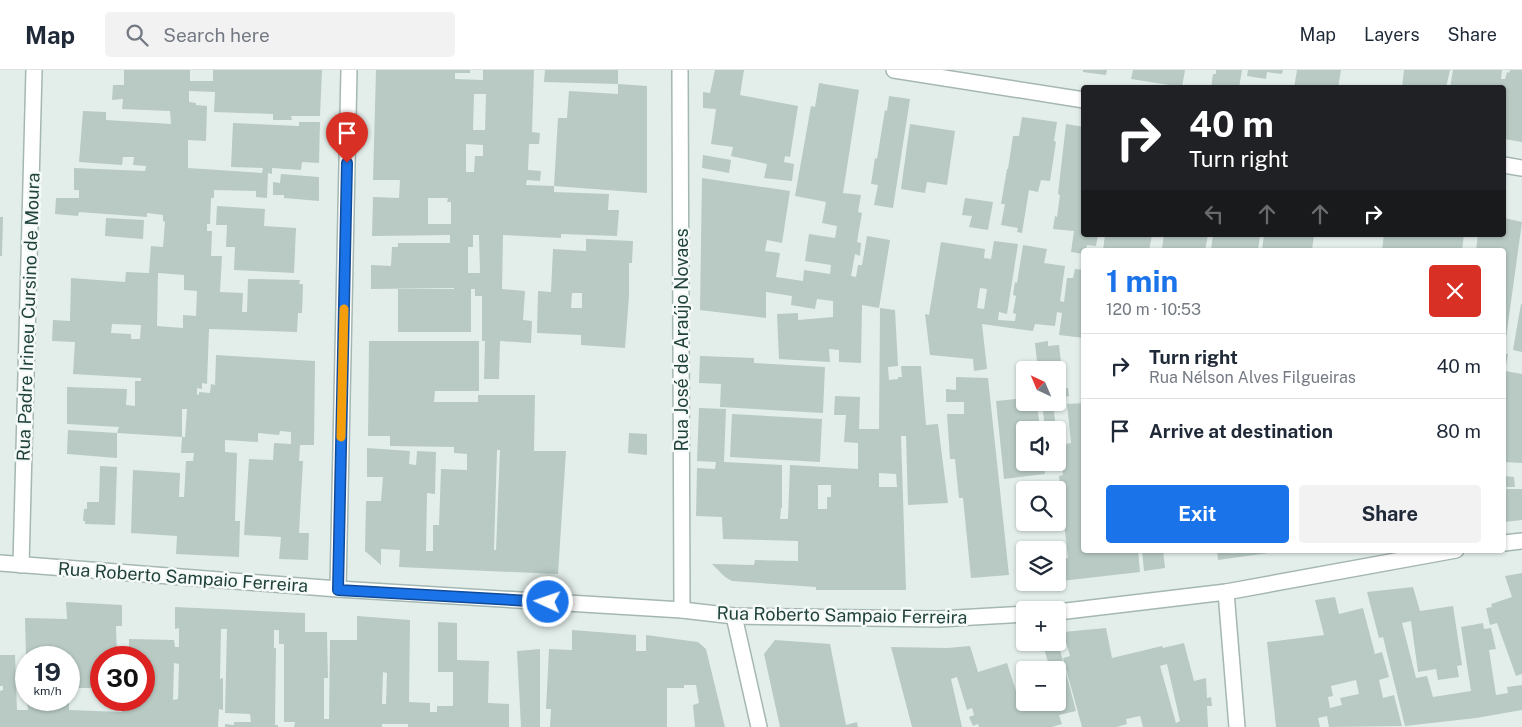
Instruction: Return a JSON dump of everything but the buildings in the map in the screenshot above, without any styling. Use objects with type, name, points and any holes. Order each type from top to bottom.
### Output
[{"type":"street","name":"Rua Padre Irineu Cursino de Moura","points":[[22,565],[34,70]]},
{"type":"street","points":[[338,590],[349,70]]},
{"type":"street","name":"Rua José de Araújo Novaes","points":[[680,70],[682,610]]},
{"type":"street","points":[[894,70],[1081,100]]},
{"type":"street","points":[[1506,165],[1522,168]]},
{"type":"street","points":[[1506,543],[1522,541]]},
{"type":"street","points":[[1066,611],[1226,592],[1440,553]]},
{"type":"street","name":"Rua Roberto Sampaio Ferreira","points":[[0,564],[338,590],[682,610],[734,616],[938,619],[1016,615]]},
{"type":"street","points":[[1226,592],[1237,727]]},
{"type":"street","points":[[734,616],[759,727]]},
{"type":"slow traffic","points":[[341,437],[344,309]]},
{"type":"route","points":[[347,163],[338,590],[548,602]]}]
